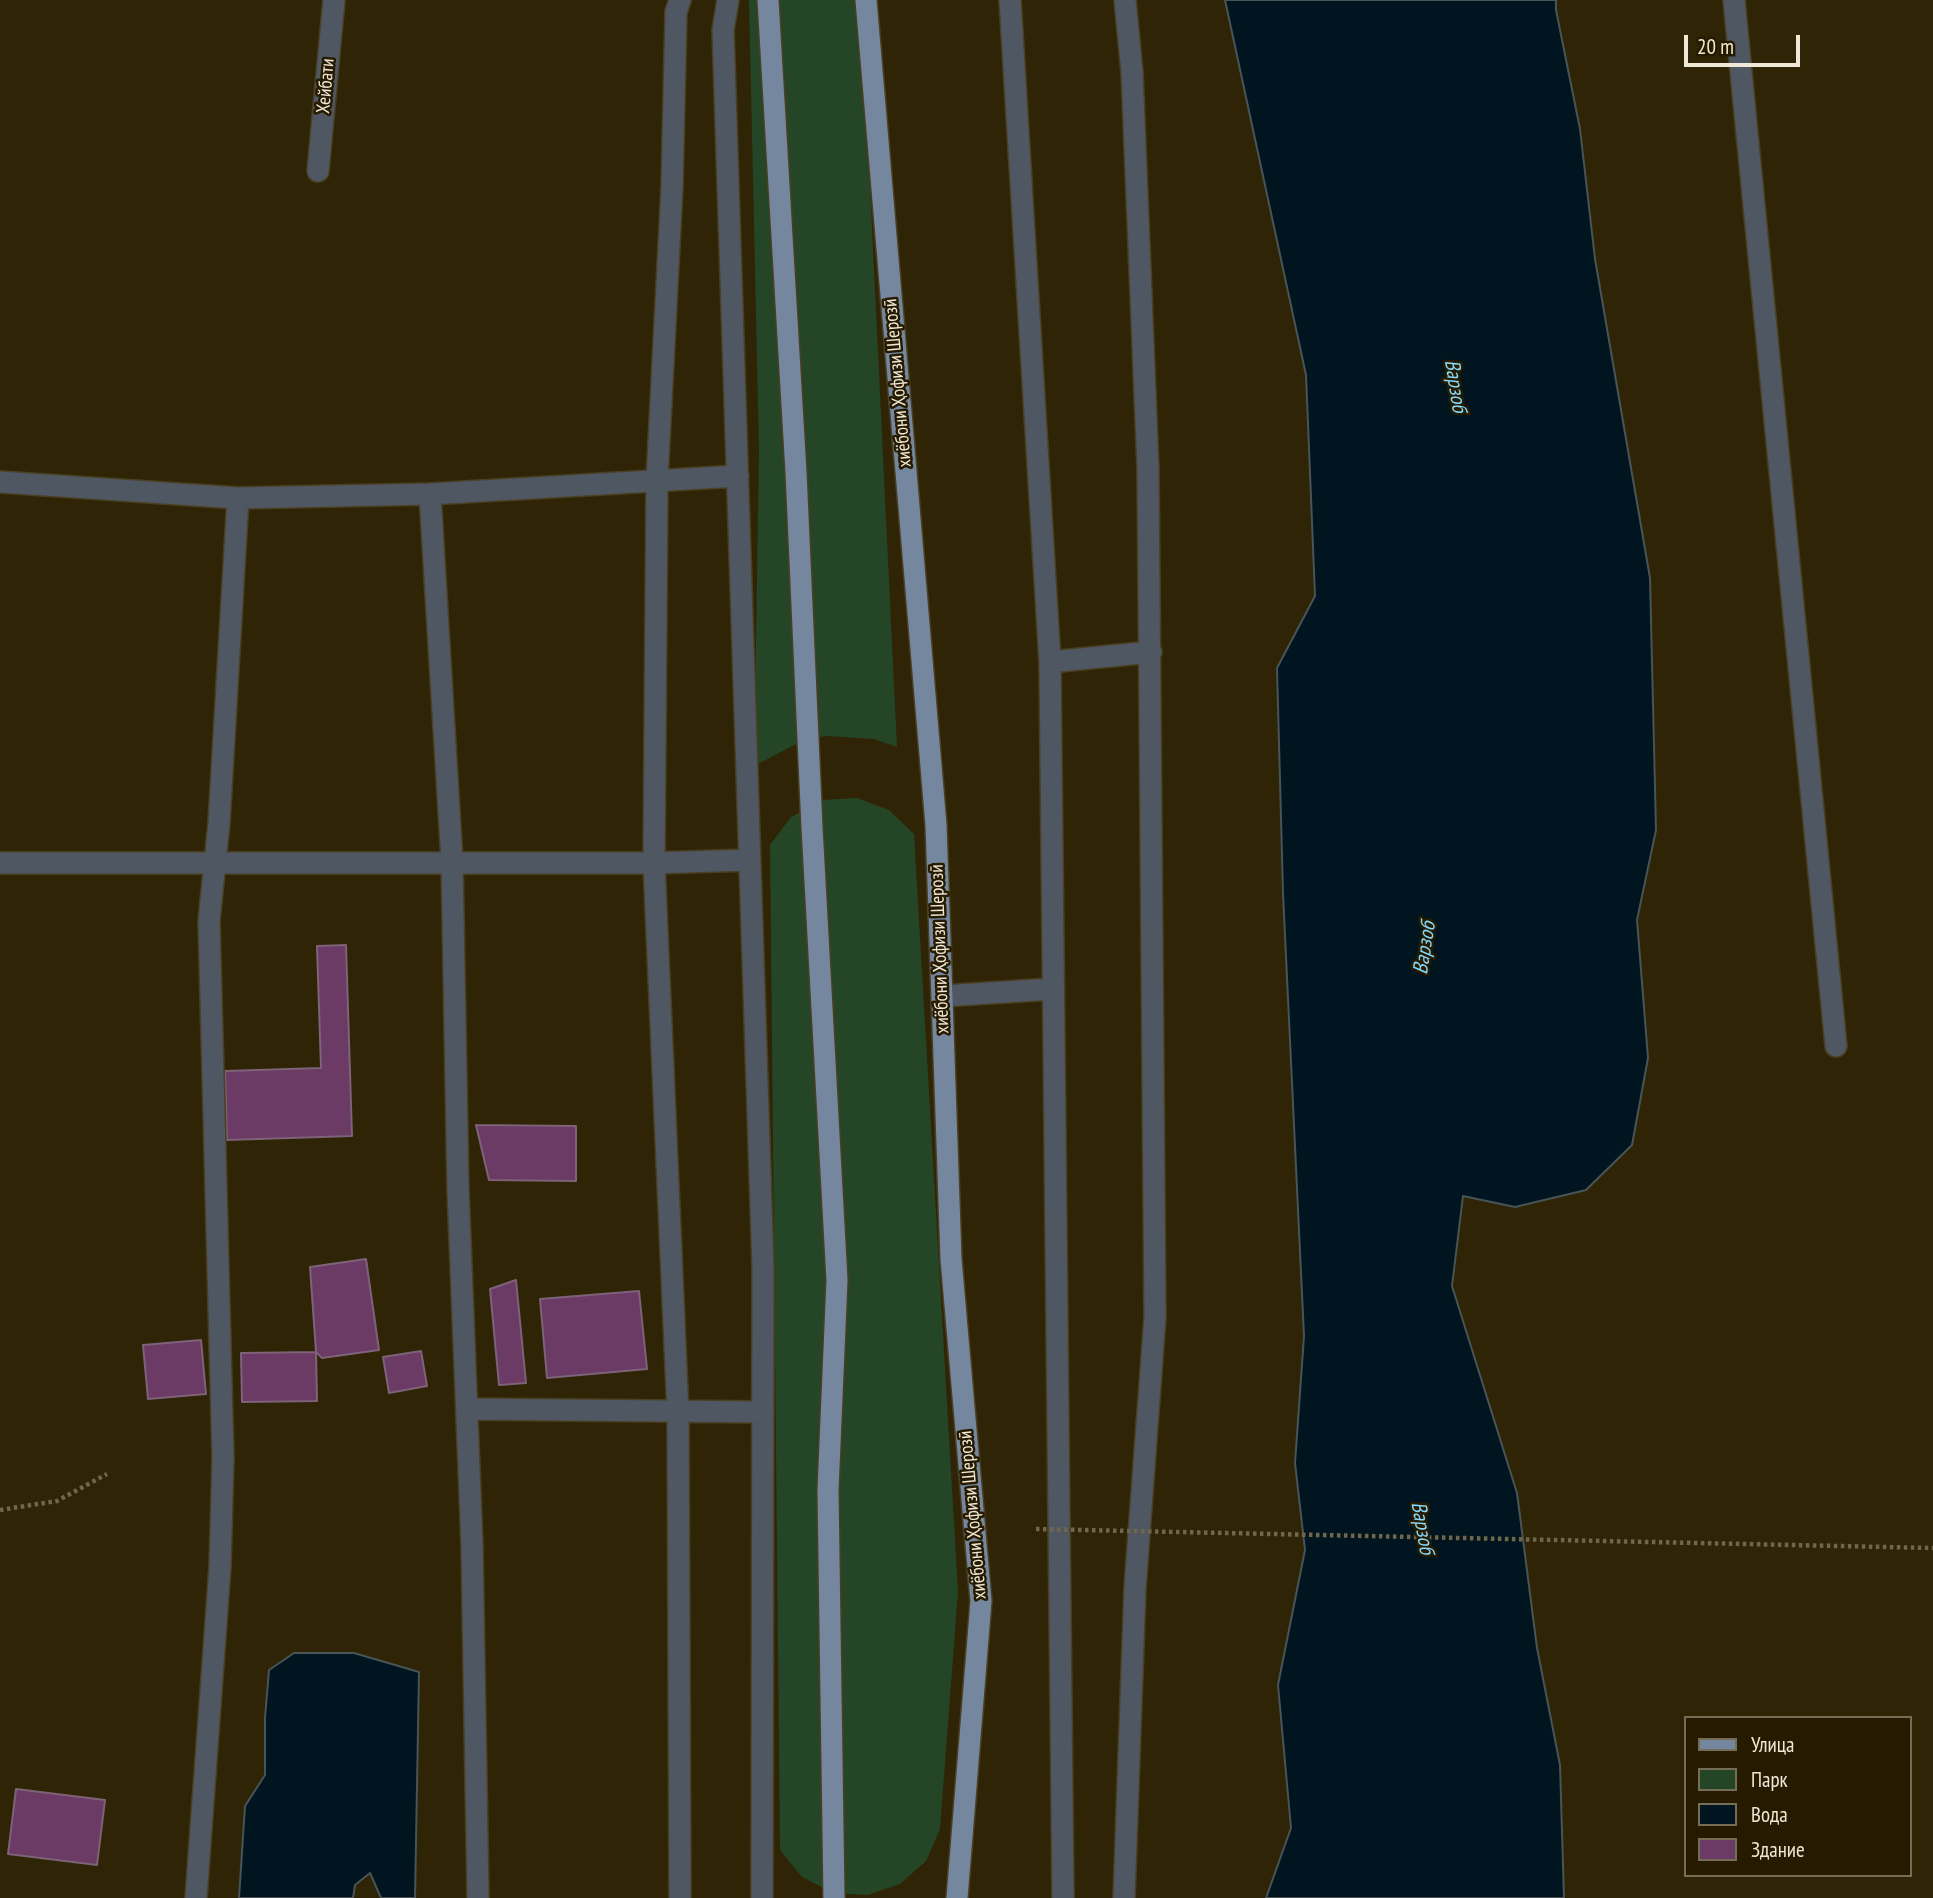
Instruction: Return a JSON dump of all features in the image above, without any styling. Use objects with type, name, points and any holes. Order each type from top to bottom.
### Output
[{"type":"main road","points":[[768,0],[796,472],[811,813],[837,1280],[828,1490],[834,1898]]},
{"type":"main road","name":"хиёбони Ҳофизи Шерозӣ","points":[[866,0],[936,825],[951,1259],[981,1601],[957,1898]]},
{"type":"street","name":"Хейбати","points":[[318,172],[334,0]]},
{"type":"street","points":[[680,0],[676,12],[672,187],[657,480],[654,863],[678,1414],[680,1898]]},
{"type":"street","points":[[727,0],[723,30],[763,1267],[762,1898]]},
{"type":"street","points":[[1010,0],[1050,662],[1063,1898]]},
{"type":"street","points":[[1124,1898],[1135,1588],[1155,1317],[1148,468],[1132,72],[1125,0]]},
{"type":"street","points":[[1734,0],[1836,1046]]},
{"type":"street","points":[[0,482],[237,498],[430,494],[738,476]]},
{"type":"street","points":[[430,494],[452,861],[458,1189],[467,1409],[478,1898]]},
{"type":"street","points":[[196,1898],[219,1567],[223,1458],[209,921],[215,863],[237,498]]},
{"type":"street","points":[[1050,662],[1150,652]]},
{"type":"street","points":[[0,863],[654,863],[750,860]]},
{"type":"street","points":[[942,996],[1052,989]]},
{"type":"street","points":[[467,1409],[678,1414],[763,1412]]},
{"type":"path","points":[[0,1510],[57,1501],[107,1474]]},
{"type":"path","points":[[1036,1529],[1933,1548]]},
{"type":"green space","points":[[749,0],[861,0],[897,747],[874,739],[827,736],[806,739],[754,766],[759,451]]},
{"type":"green space","points":[[857,798],[889,810],[914,834],[958,1592],[940,1829],[926,1861],[900,1884],[868,1895],[833,1893],[802,1877],[780,1850],[770,845],[791,817],[822,800]]},
{"type":"water","name":"Варзоб","points":[[1225,0],[1556,0],[1580,129],[1595,259],[1650,578],[1656,830],[1637,920],[1648,1058],[1632,1145],[1586,1190],[1515,1207],[1463,1196],[1452,1286],[1517,1493],[1537,1648],[1560,1765],[1564,1898],[1266,1898],[1291,1828],[1278,1685],[1305,1550],[1295,1463],[1304,1336],[1283,893],[1277,668],[1315,596],[1306,375]]},
{"type":"water","points":[[294,1653],[354,1653],[419,1672],[415,1898],[381,1898],[370,1873],[355,1885],[353,1898],[239,1898],[245,1806],[265,1775],[265,1718],[269,1670]]},
{"type":"building","points":[[346,945],[352,1136],[227,1140],[225,1071],[321,1068],[317,946]]},
{"type":"building","points":[[476,1125],[576,1126],[576,1181],[489,1180]]},
{"type":"building","points":[[366,1259],[379,1350],[322,1358],[316,1352],[310,1267]]},
{"type":"building","points":[[516,1280],[526,1383],[499,1385],[490,1289]]},
{"type":"building","points":[[639,1291],[647,1369],[547,1378],[540,1299]]},
{"type":"building","points":[[201,1340],[206,1394],[148,1399],[143,1345]]},
{"type":"building","points":[[421,1351],[427,1386],[389,1393],[383,1357]]},
{"type":"building","points":[[316,1352],[317,1401],[242,1402],[241,1353]]},
{"type":"building","points":[[16,1789],[105,1800],[97,1865],[8,1854]]}]
